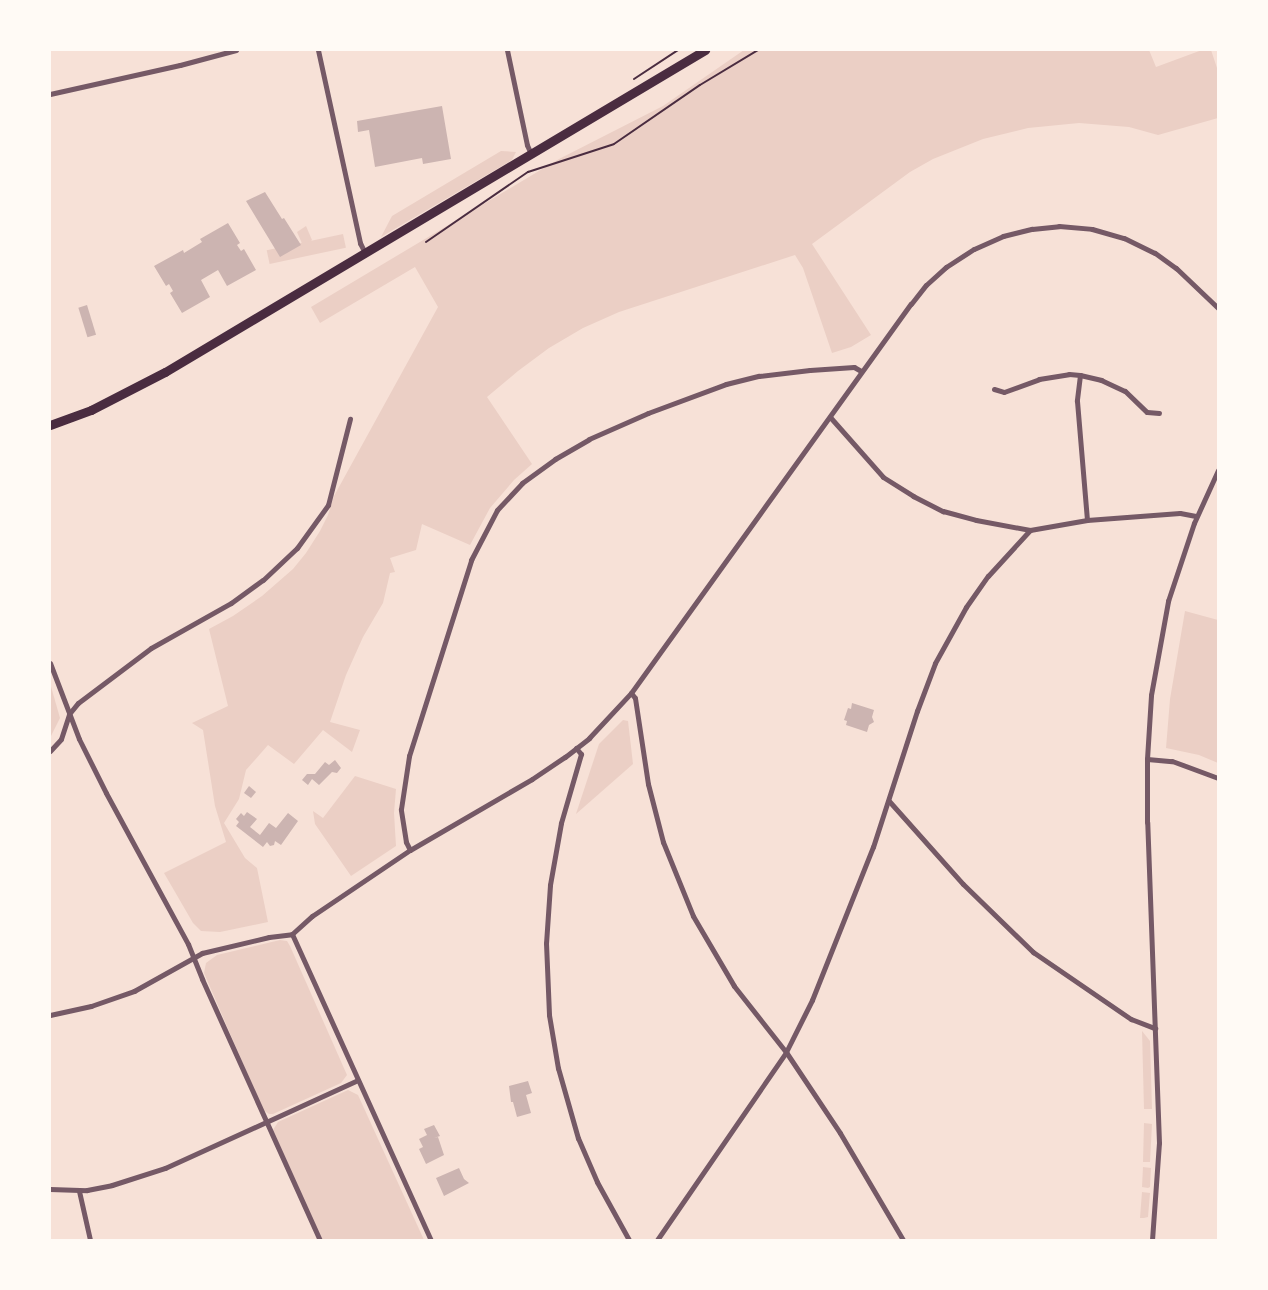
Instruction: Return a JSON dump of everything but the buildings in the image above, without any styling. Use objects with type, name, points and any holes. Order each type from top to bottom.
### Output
[{"type":"main road","points":[[50,425],[91,410],[153,379],[532,155],[705,50]]},
{"type":"street","points":[[50,94],[180,65],[236,50]]},
{"type":"street","points":[[318,50],[360,243],[365,253]]},
{"type":"street","points":[[507,50],[527,145],[532,155]]},
{"type":"street","points":[[50,1015],[90,1006],[134,991],[202,953],[249,941],[292,934],[312,916],[410,850],[532,779],[576,748],[631,693],[830,417],[861,371],[926,285],[946,267],[974,249],[1003,236],[1032,229],[1059,226],[1092,229],[1124,238],[1155,253],[1176,268],[1218,308]]},
{"type":"street","points":[[410,850],[402,826],[401,809],[409,756],[471,560],[498,510],[522,483],[550,461],[589,439],[648,413],[726,384],[759,376],[810,370],[854,367],[861,371]]},
{"type":"street","points":[[994,389],[1004,392],[1039,379],[1069,374],[1080,375],[1101,380],[1125,391],[1147,412],[1159,413]]},
{"type":"street","points":[[1080,375],[1077,401],[1088,520]]},
{"type":"street","points":[[830,417],[883,477],[913,496],[943,511],[976,520],[1030,530],[1088,520],[1180,513],[1196,516]]},
{"type":"street","points":[[50,751],[61,739],[69,714],[78,703],[126,664],[156,644],[231,604],[263,580],[297,548],[325,513],[350,419]]},
{"type":"street","points":[[1152,1240],[1159,1143],[1147,822],[1147,759],[1151,695],[1162,624],[1177,573],[1196,516],[1218,470]]},
{"type":"street","points":[[657,1240],[786,1052],[831,956],[889,801],[916,713],[950,633],[988,576],[1030,530]]},
{"type":"street","points":[[50,663],[69,714],[116,812],[179,924],[320,1240]]},
{"type":"street","points":[[631,693],[635,698],[648,784],[663,842],[679,886],[693,916],[734,986],[786,1052],[840,1133],[903,1240]]},
{"type":"street","points":[[576,748],[582,754],[561,823],[550,885],[546,943],[549,1015],[559,1071],[578,1138],[595,1179],[629,1240]]},
{"type":"street","points":[[1147,759],[1172,761],[1218,778]]},
{"type":"street","points":[[889,801],[963,884],[1034,952],[1130,1019],[1155,1028]]},
{"type":"street","points":[[292,934],[431,1240]]},
{"type":"street","points":[[50,1189],[78,1191],[112,1185],[165,1168],[358,1080]]},
{"type":"street","points":[[78,1191],[90,1240]]},
{"type":"path","points":[[629,82],[678,50]]},
{"type":"path","points":[[426,242],[528,172],[614,144],[700,85],[758,50]]},
{"type":"shaded area","points":[[744,50],[1149,50],[1156,67],[1202,50],[1211,50],[1218,71],[1218,118],[1158,135],[1129,127],[1079,123],[1028,128],[983,139],[933,159],[910,172],[812,244],[871,335],[851,347],[832,353],[803,268],[795,255],[619,312],[583,328],[549,348],[518,371],[487,397],[532,464],[514,480],[490,508],[470,545],[422,524],[416,550],[390,558],[395,572],[390,573],[383,603],[363,637],[346,675],[330,722],[360,730],[352,752],[323,730],[294,764],[268,745],[246,770],[239,799],[224,823],[245,858],[257,868],[268,922],[220,932],[201,931],[193,923],[164,873],[226,842],[215,806],[203,730],[192,723],[228,706],[209,629],[233,616],[262,596],[293,569],[306,553],[328,515],[334,496],[438,307],[415,267],[320,323],[311,307],[559,159],[663,106]]},
{"type":"shaded area","points":[[501,151],[516,152],[512,160],[381,237],[392,216]]},
{"type":"shaded area","points":[[306,226],[312,240],[304,248],[297,232]]},
{"type":"shaded area","points":[[343,234],[346,248],[270,264],[267,250]]},
{"type":"shaded area","points":[[1185,611],[1218,620],[1218,763],[1199,755],[1166,748],[1170,699]]},
{"type":"shaded area","points":[[50,683],[60,718],[50,738]]},
{"type":"shaded area","points":[[623,720],[628,721],[633,764],[576,814],[599,744]]},
{"type":"shaded area","points":[[355,776],[396,789],[394,813],[396,846],[351,876],[315,824],[313,811],[323,818]]},
{"type":"shaded area","points":[[280,940],[287,941],[290,946],[347,1075],[341,1083],[273,1114],[269,1114],[263,1110],[204,973],[206,963],[217,955]]},
{"type":"shaded area","points":[[1142,1031],[1150,1041],[1152,1109],[1144,1109]]},
{"type":"shaded area","points":[[348,1090],[358,1095],[424,1240],[322,1240],[273,1130],[278,1122]]},
{"type":"shaded area","points":[[1144,1123],[1152,1124],[1150,1162],[1143,1162]]},
{"type":"shaded area","points":[[1143,1167],[1151,1168],[1150,1187],[1148,1188],[1142,1187]]},
{"type":"shaded area","points":[[1142,1192],[1150,1193],[1148,1217],[1140,1218]]}]
